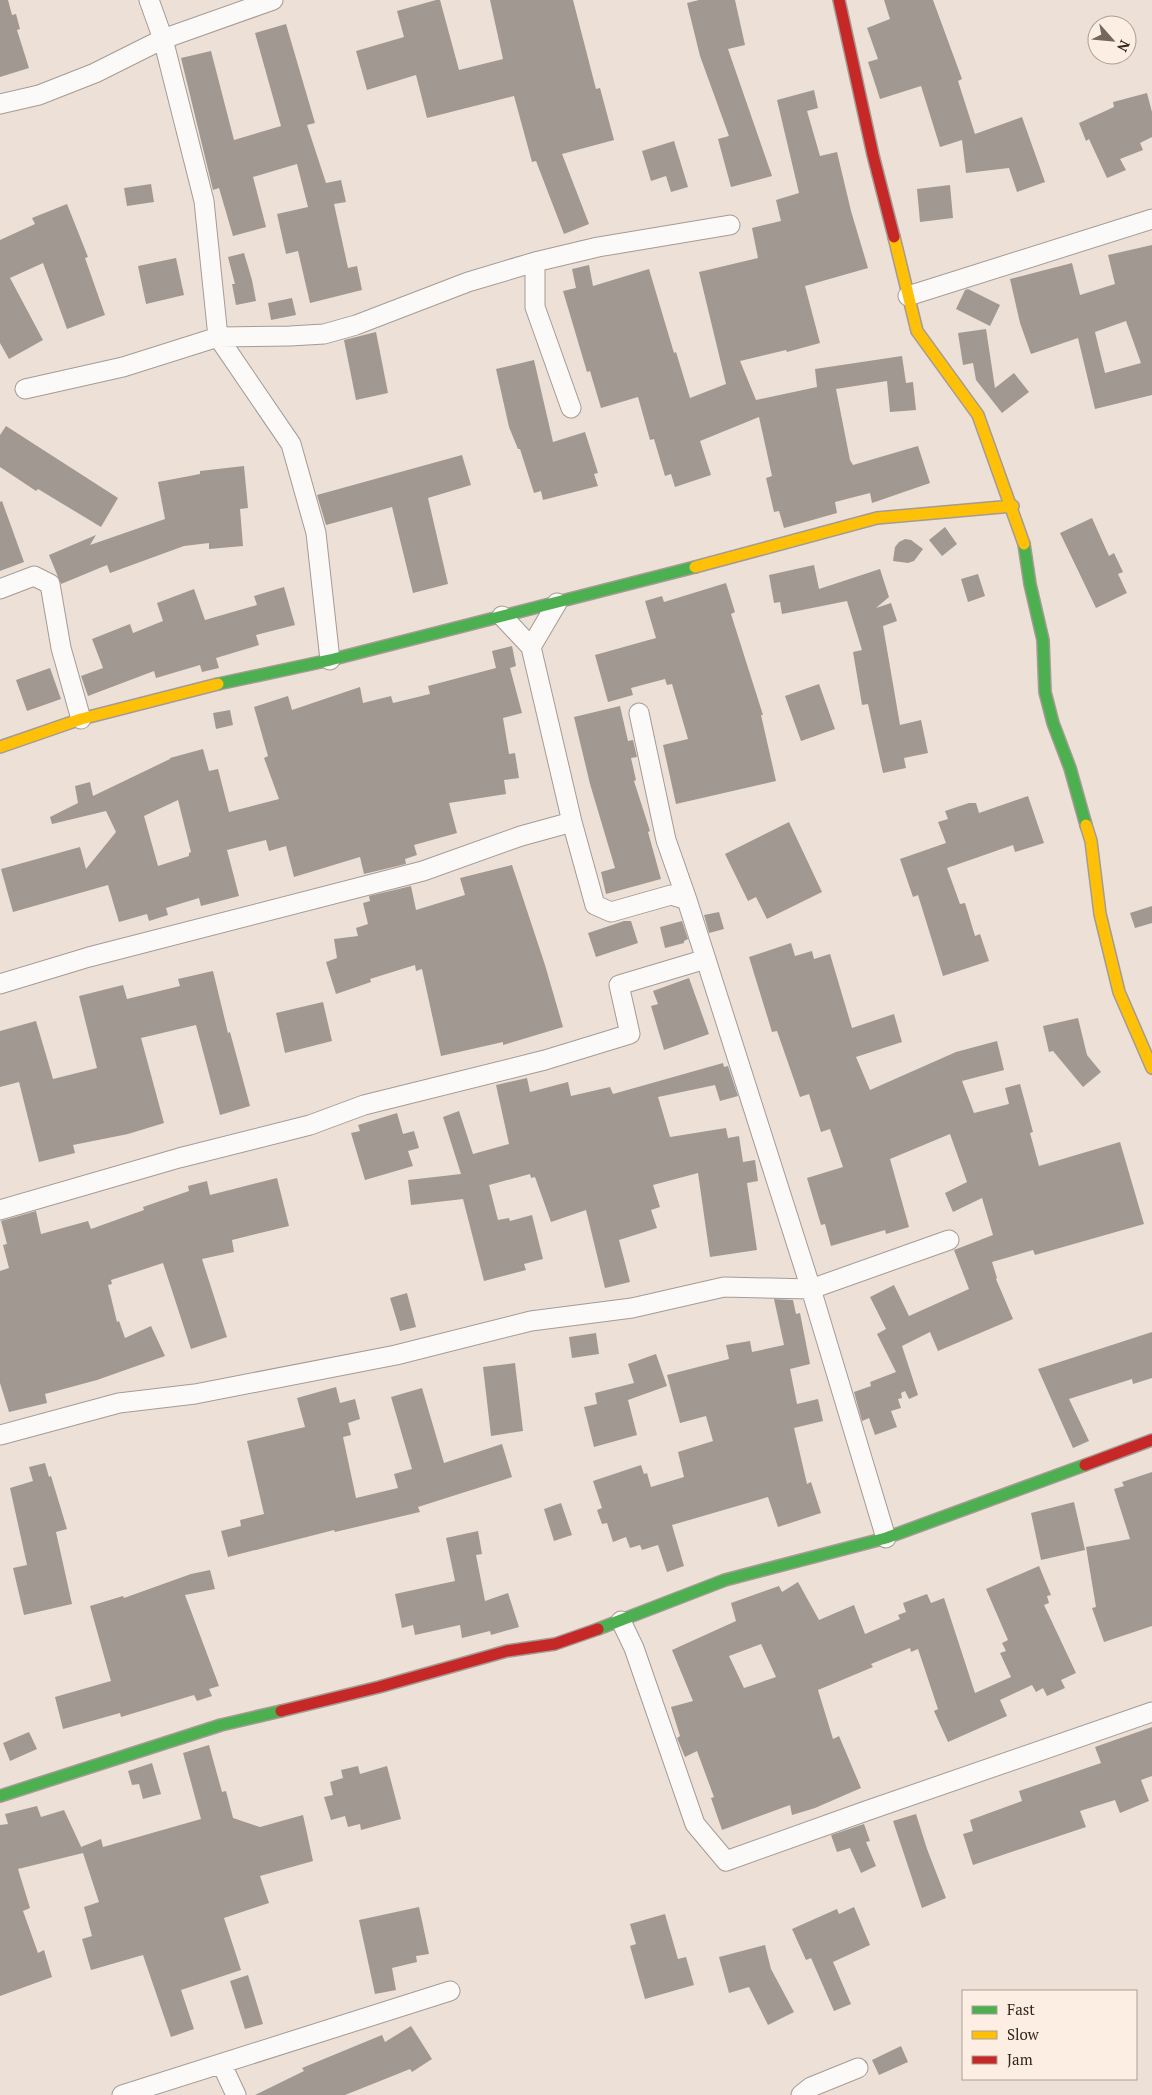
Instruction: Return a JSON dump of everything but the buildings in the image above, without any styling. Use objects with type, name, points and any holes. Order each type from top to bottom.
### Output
[{"type":"street","points":[[149,0],[163,39],[204,201],[218,337],[291,444],[316,533],[330,660]]},
{"type":"street","points":[[0,104],[39,95],[95,73],[163,39],[273,0]]},
{"type":"street","points":[[839,0],[873,155],[918,331],[978,415],[1023,537],[1030,584],[1043,640],[1045,692],[1053,723],[1070,768],[1091,841],[1100,914],[1119,992],[1152,1068]]},
{"type":"street","points":[[908,296],[1152,219]]},
{"type":"street","points":[[25,388],[123,367],[218,337],[324,334],[356,326],[468,282],[535,262],[598,247],[730,225]]},
{"type":"street","points":[[535,262],[535,307],[570,408]]},
{"type":"street","points":[[0,746],[81,719],[194,689],[330,660],[557,603],[877,518],[1013,506]]},
{"type":"street","points":[[0,589],[34,576],[50,584],[61,648],[81,719]]},
{"type":"street","points":[[531,647],[557,603]]},
{"type":"street","points":[[502,616],[531,647],[572,822],[595,905],[611,912],[671,895],[688,900]]},
{"type":"street","points":[[639,713],[666,840],[688,900],[886,1538]]},
{"type":"street","points":[[0,984],[89,958],[423,871],[521,836],[572,822]]},
{"type":"street","points":[[0,1210],[179,1158],[310,1125],[364,1105],[545,1060],[630,1034],[619,985],[706,959]]},
{"type":"street","points":[[0,1435],[119,1403],[196,1394],[396,1355],[531,1321],[632,1308],[724,1287],[810,1290],[949,1240]]},
{"type":"street","points":[[0,1796],[220,1725],[379,1687],[507,1651],[555,1644],[621,1621],[725,1580],[886,1538],[1152,1440]]},
{"type":"street","points":[[621,1621],[634,1648],[695,1824],[726,1862],[875,1807],[1152,1712]]},
{"type":"street","points":[[122,2095],[450,1991]]},
{"type":"street","points":[[222,2064],[236,2095]]},
{"type":"street","points":[[801,2095],[811,2087],[858,2068]]},
{"type":"traffic: fast","points":[[1024,544],[1030,584],[1043,640],[1045,692],[1053,723],[1070,768],[1086,825]]},
{"type":"traffic: fast","points":[[218,684],[330,660],[695,567]]},
{"type":"traffic: fast","points":[[598,1629],[725,1580],[886,1538],[1085,1465]]},
{"type":"traffic: fast","points":[[0,1796],[221,1725],[281,1711]]},
{"type":"traffic: slow","points":[[894,237],[917,331],[978,415],[1024,544]]},
{"type":"traffic: slow","points":[[695,567],[877,518],[1013,506]]},
{"type":"traffic: slow","points":[[0,747],[81,719],[218,684]]},
{"type":"traffic: slow","points":[[1086,825],[1091,841],[1100,914],[1119,992],[1152,1068]]},
{"type":"traffic: jam","points":[[839,0],[873,155],[894,237]]},
{"type":"traffic: jam","points":[[1085,1465],[1152,1440]]},
{"type":"traffic: jam","points":[[281,1711],[379,1687],[507,1651],[555,1644],[598,1629]]}]
